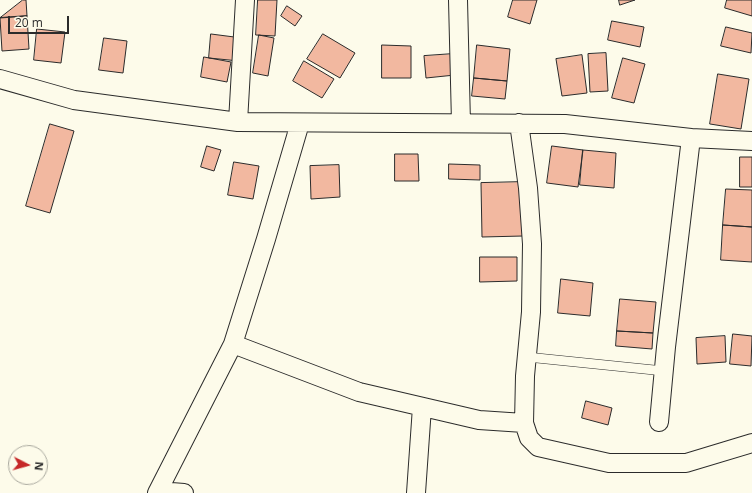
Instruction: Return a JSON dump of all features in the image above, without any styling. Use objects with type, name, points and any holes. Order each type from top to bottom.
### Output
[{"type":"street","points":[[238,122],[245,0]]},
{"type":"street","points":[[458,0],[461,123]]},
{"type":"street","points":[[0,80],[74,100],[238,122],[564,124],[691,138],[752,141]]},
{"type":"street","points":[[184,493],[157,492],[233,344],[300,123]]},
{"type":"street","points":[[519,123],[528,188],[532,244],[531,312],[524,422],[529,438],[538,448],[609,463],[686,463],[752,443]]},
{"type":"street","points":[[659,422],[691,138]]},
{"type":"street","points":[[233,344],[359,392],[479,420],[524,422]]},
{"type":"street","points":[[416,493],[422,407]]},
{"type":"lane","points":[[527,357],[664,371]]},
{"type":"building","points":[[23,0],[26,0],[27,16],[0,18]]},
{"type":"building","points":[[258,0],[277,0],[275,36],[256,35]]},
{"type":"building","points":[[513,0],[537,0],[530,24],[508,17]]},
{"type":"building","points":[[619,0],[635,0],[620,5]]},
{"type":"building","points":[[727,0],[752,0],[752,16],[725,8]]},
{"type":"building","points":[[287,6],[302,16],[295,26],[281,16]]},
{"type":"building","points":[[27,16],[29,49],[2,51],[0,18]]},
{"type":"building","points":[[612,21],[644,27],[640,47],[608,40]]},
{"type":"building","points":[[726,27],[752,33],[751,53],[721,46]]},
{"type":"building","points":[[37,29],[65,32],[61,63],[34,60]]},
{"type":"building","points":[[211,34],[242,38],[239,61],[209,58]]},
{"type":"building","points":[[323,34],[355,53],[340,78],[307,59]]},
{"type":"building","points":[[259,35],[274,38],[268,76],[253,73]]},
{"type":"building","points":[[104,38],[127,41],[123,73],[99,70]]},
{"type":"building","points":[[382,45],[411,46],[411,78],[382,78]]},
{"type":"building","points":[[477,45],[510,49],[507,81],[474,78]]},
{"type":"building","points":[[606,53],[608,91],[590,92],[588,54]]},
{"type":"building","points":[[453,54],[455,75],[426,78],[424,56]]},
{"type":"building","points":[[582,55],[587,93],[562,96],[556,59]]},
{"type":"building","points":[[204,57],[231,62],[227,82],[201,77]]},
{"type":"building","points":[[623,58],[645,64],[634,103],[612,98]]},
{"type":"building","points":[[304,61],[334,79],[322,98],[293,81]]},
{"type":"building","points":[[718,74],[749,79],[741,129],[710,124]]},
{"type":"building","points":[[474,78],[507,81],[505,99],[472,96]]},
{"type":"building","points":[[50,124],[74,131],[50,213],[26,206]]},
{"type":"building","points":[[207,146],[221,150],[214,171],[201,167]]},
{"type":"building","points":[[552,146],[583,150],[578,187],[547,183]]},
{"type":"building","points":[[583,150],[616,153],[614,188],[580,185]]},
{"type":"building","points":[[395,154],[418,154],[419,181],[395,181]]},
{"type":"building","points":[[740,157],[752,157],[752,187],[740,187]]},
{"type":"building","points":[[234,162],[259,166],[253,199],[228,195]]},
{"type":"building","points":[[449,164],[480,165],[480,180],[449,179]]},
{"type":"building","points":[[339,165],[340,197],[311,199],[310,166]]},
{"type":"building","points":[[522,182],[523,236],[482,237],[481,183]]},
{"type":"building","points":[[726,189],[752,190],[752,227],[723,225]]},
{"type":"building","points":[[723,225],[752,227],[752,262],[721,260]]},
{"type":"building","points":[[480,257],[517,257],[517,281],[480,282]]},
{"type":"building","points":[[561,279],[593,283],[590,316],[558,313]]},
{"type":"building","points":[[620,299],[656,302],[653,333],[617,331]]},
{"type":"building","points":[[617,331],[653,333],[652,349],[616,346]]},
{"type":"building","points":[[733,334],[752,336],[751,366],[730,364]]},
{"type":"building","points":[[725,336],[726,362],[697,364],[696,338]]},
{"type":"building","points":[[586,401],[612,408],[608,425],[582,418]]}]
